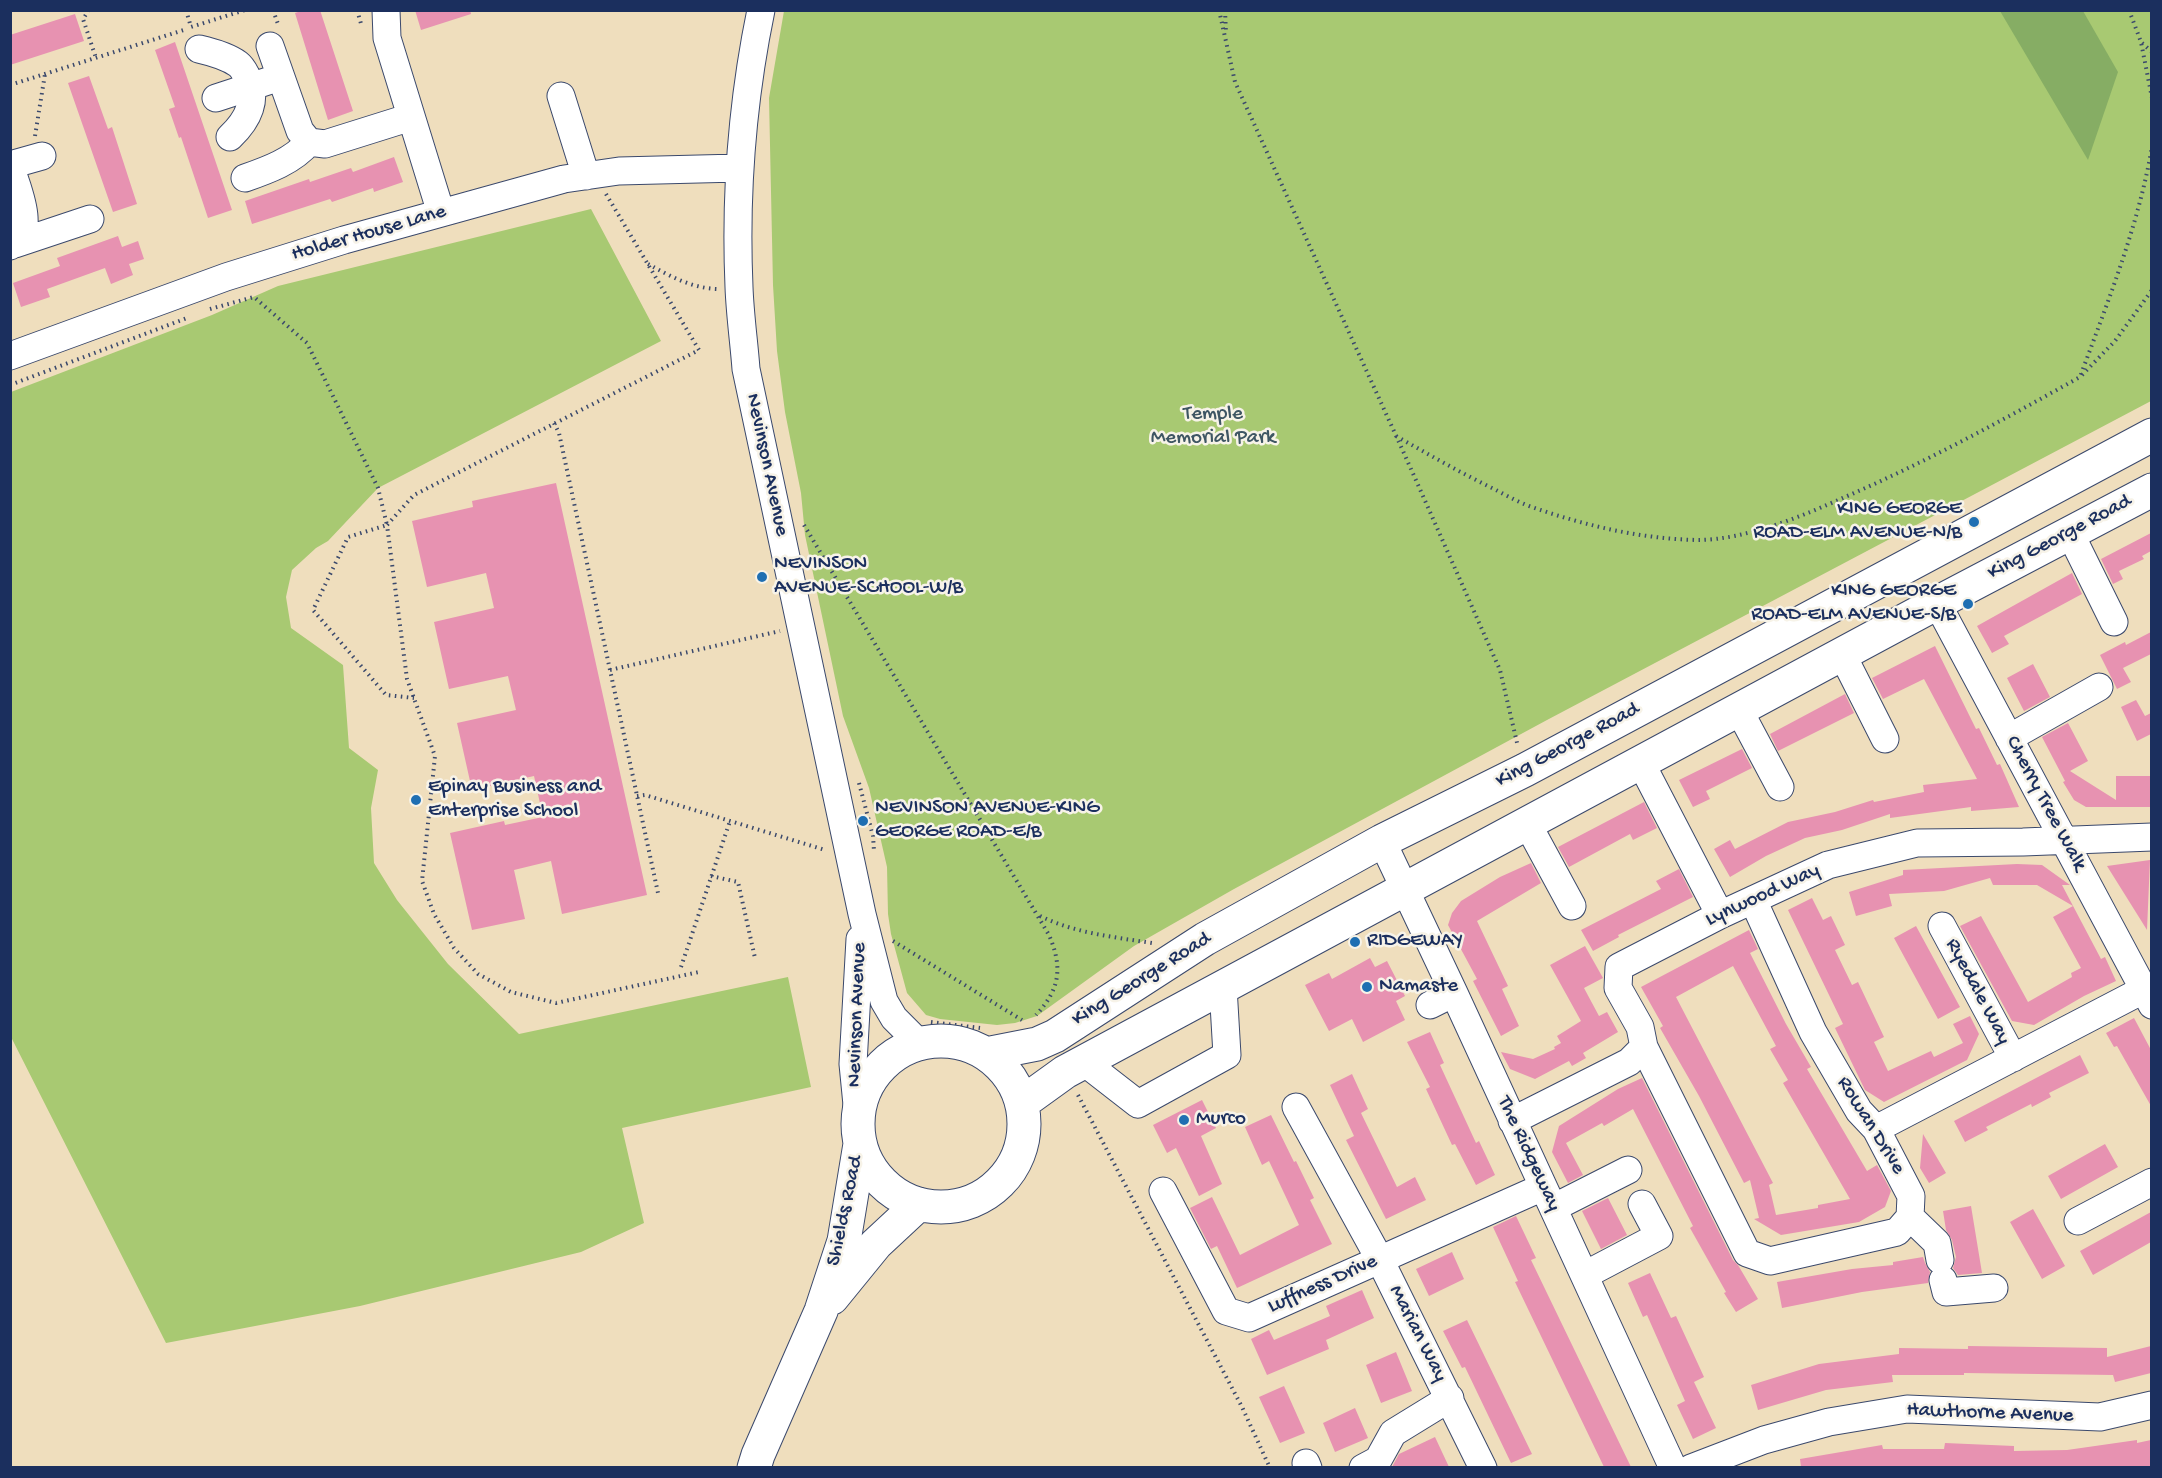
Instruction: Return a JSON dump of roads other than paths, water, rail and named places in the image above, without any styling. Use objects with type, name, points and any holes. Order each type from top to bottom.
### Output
[{"type":"highway","name":"King George Road","points":[[986,1041],[1037,1044],[1054,1036],[1205,939],[1382,841],[1525,770],[2151,435]]},
{"type":"highway","name":"King George Road","points":[[1022,1103],[1074,1067],[2151,490]]},
{"type":"highway","points":[[1915,561],[1937,603]]},
{"type":"highway","points":[[922,1031],[942,1040],[965,1044],[986,1041],[1014,1084],[1022,1103],[1024,1132],[1016,1160],[999,1184],[976,1200],[948,1207],[919,1204],[898,1196],[881,1182],[868,1165],[859,1130],[864,1091],[877,1070],[922,1031]]},
{"type":"highway","name":"Shields Road","points":[[754,1467],[821,1311],[844,1241],[859,1130]]},
{"type":"highway","name":"Shields Road","points":[[821,1311],[876,1244],[919,1204]]},
{"type":"street","points":[[386,10],[387,38],[441,213]]},
{"type":"street","name":"Nevinson Avenue","points":[[761,10],[749,67],[739,168],[739,288],[746,369],[862,914],[884,1001],[894,1018],[922,1031]]},
{"type":"street","points":[[195,38],[212,52],[241,65],[252,86],[251,108],[242,125],[230,137]]},
{"type":"street","points":[[270,46],[300,131],[309,142],[325,144],[411,117]]},
{"type":"street","points":[[216,98],[281,77]]},
{"type":"street","points":[[561,96],[591,175]]},
{"type":"street","points":[[245,178],[271,169],[301,151],[309,142]]},
{"type":"street","points":[[13,245],[26,227],[23,210],[24,162]]},
{"type":"street","name":"Holder House Lane","points":[[10,357],[226,277],[344,240],[564,179],[619,171],[739,168]]},
{"type":"street","points":[[13,245],[90,219]]},
{"type":"street","points":[[2070,533],[2114,622]]},
{"type":"street","name":"Cherry Tree Walk","points":[[1937,603],[2147,998]]},
{"type":"street","points":[[1842,654],[1885,739]]},
{"type":"street","points":[[2009,738],[2099,687]]},
{"type":"street","points":[[1739,710],[1780,787]]},
{"type":"street","points":[[1641,763],[1720,915]]},
{"type":"street","points":[[1527,823],[1572,906]]},
{"type":"street","name":"Lynwood Way","points":[[1644,1047],[1640,1027],[1618,988],[1619,968],[1720,915],[1828,865],[1917,843],[2151,837]]},
{"type":"street","name":"The Ridgeway","points":[[1382,841],[1673,1467]]},
{"type":"street","name":"Rowan Drive","points":[[1753,900],[1813,1032],[1859,1111],[1876,1129],[1911,1196],[1910,1217]]},
{"type":"street","name":"Nevinson Avenue","points":[[859,1130],[853,1064],[862,914]]},
{"type":"street","name":"Ryedale Way","points":[[1942,926],[2013,1058]]},
{"type":"street","points":[[1074,1067],[1138,1104],[1148,1099],[1227,1056],[1223,987]]},
{"type":"street","points":[[1430,1005],[1454,993]]},
{"type":"street","name":"Ryedale Way","points":[[1876,1129],[2013,1058],[2147,998]]},
{"type":"street","points":[[1512,1121],[1629,1062],[1644,1047],[1747,1253],[1770,1261],[1897,1232],[1910,1217],[1937,1243],[1946,1292],[1994,1288]]},
{"type":"street","name":"Marian Way","points":[[1296,1107],[1380,1260],[1483,1467]]},
{"type":"street","name":"Luffness Drive","points":[[1163,1191],[1226,1311],[1249,1318],[1380,1260],[1628,1170]]},
{"type":"street","points":[[2078,1221],[2151,1182]]},
{"type":"street","points":[[1585,1275],[1659,1236],[1642,1204]]},
{"type":"street","points":[[1363,1467],[1378,1460],[1393,1433],[1450,1398]]},
{"type":"street","name":"Hawthorne Avenue","points":[[1691,1467],[1764,1440],[1829,1422],[1907,1409],[2100,1417],[2151,1405]]},
{"type":"place","name":"KING GEORGE ROAD-ELM AVENUE-N/B","points":[[1974,522]]},
{"type":"place","name":"NEVINSON AVENUE-SCHOOL-W/B","points":[[762,577]]},
{"type":"place","name":"KING GEORGE ROAD-ELM AVENUE-S/B","points":[[1968,604]]},
{"type":"place","name":"Epinay Business and Enterprise School","points":[[416,800]]},
{"type":"place","name":"NEVINSON AVENUE-KING GEORGE ROAD-E/B","points":[[863,821]]},
{"type":"place","name":"RIDGEWAY","points":[[1355,942]]},
{"type":"place","name":"Namaste","points":[[1367,987]]},
{"type":"place","name":"Murco","points":[[1184,1120]]},
{"type":"park label","name":"Temple Memorial Park","points":[[1213,427]]}]
